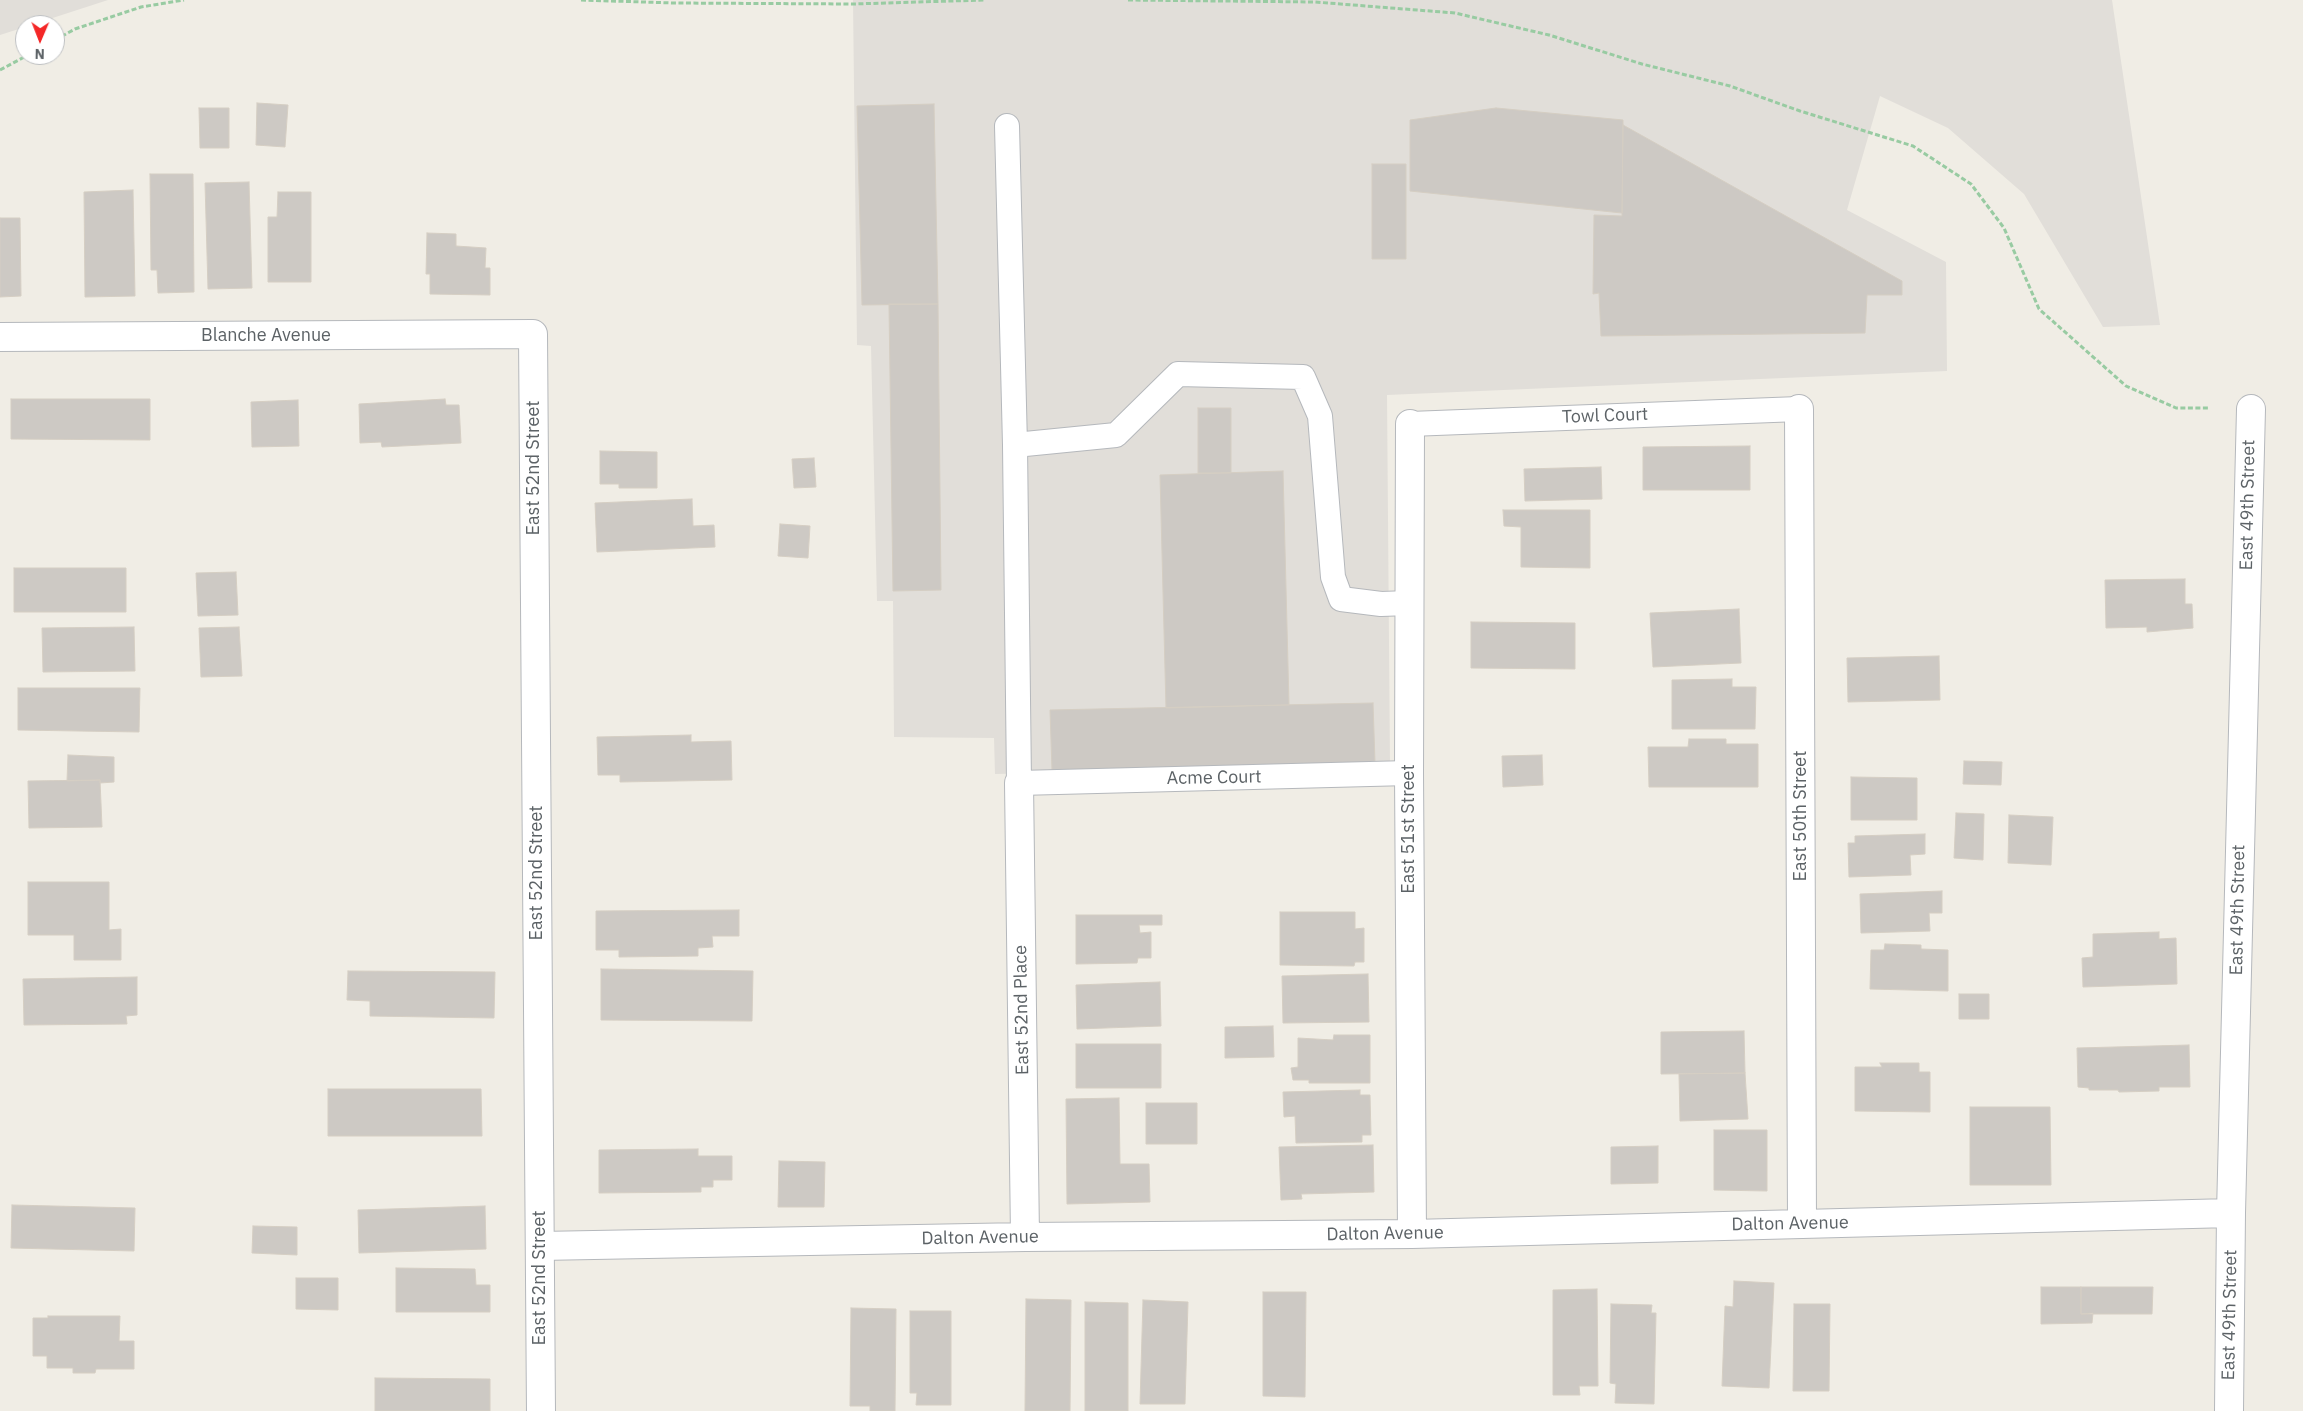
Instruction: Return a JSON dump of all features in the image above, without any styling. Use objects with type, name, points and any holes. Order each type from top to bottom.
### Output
[{"type":"street","name":"Blanche Avenue","points":[[0,337],[533,334]]},
{"type":"street","name":"East 52nd Street","points":[[533,334],[541,1411]]},
{"type":"street","name":"East 50th Street","points":[[1800,409],[1802,1224]]},
{"type":"street","name":"East 49th Street","points":[[2229,1411],[2231,1213],[2251,409]]},
{"type":"street","name":"East 51st Street","points":[[1410,424],[1409,773],[1412,1234]]},
{"type":"street","name":"East 52nd Place","points":[[1020,783],[1025,1237]]},
{"type":"street","name":"Dalton Avenue","points":[[540,1246],[1025,1237],[1412,1234],[2231,1213]]},
{"type":"lane","points":[[1008,126],[1020,783]]},
{"type":"lane","points":[[1015,445],[1116,435],[1178,374],[1303,377],[1320,416],[1333,577],[1341,599],[1380,604],[1409,604]]},
{"type":"lane","name":"Towl Court","points":[[1410,424],[1800,409]]},
{"type":"lane","name":"Acme Court","points":[[1020,783],[1409,773]]},
{"type":"path","points":[[65,34],[75,29],[141,7],[184,0]]},
{"type":"path","points":[[581,0],[674,4],[853,4],[984,0]]},
{"type":"path","points":[[1128,0],[1315,2],[1455,13],[1549,35],[1642,64],[1730,86],[1800,111],[1913,146],[1971,184],[2004,228],[2039,309],[2126,386],[2176,408],[2209,408]]},
{"type":"path","points":[[0,70],[15,62]]},
{"type":"shaded area","points":[[0,0],[108,0],[62,15],[15,15],[15,30],[0,35]]},
{"type":"shaded area","points":[[853,0],[2112,0],[2160,325],[2103,327],[2024,194],[1948,128],[1880,96],[1847,210],[1946,262],[1947,371],[1387,395],[1390,766],[995,774],[994,738],[894,737],[893,601],[877,601],[871,346],[857,345]]},
{"type":"building","points":[[257,103],[288,105],[285,147],[256,145]]},
{"type":"building","points":[[934,104],[938,304],[862,305],[857,106]]},
{"type":"building","points":[[199,108],[229,108],[229,148],[200,148]]},
{"type":"building","points":[[1496,108],[1623,120],[1622,213],[1410,191],[1410,120]]},
{"type":"building","points":[[1623,125],[1902,281],[1902,295],[1867,295],[1865,333],[1601,336],[1599,293],[1593,294],[1594,215],[1622,216]]},
{"type":"building","points":[[1372,164],[1406,164],[1406,259],[1372,259]]},
{"type":"building","points":[[150,174],[193,174],[194,292],[158,293],[157,270],[151,270]]},
{"type":"building","points":[[249,182],[252,288],[208,289],[205,183]]},
{"type":"building","points":[[133,190],[135,296],[85,297],[84,192]]},
{"type":"building","points":[[278,192],[311,192],[311,282],[268,282],[268,217],[277,217]]},
{"type":"building","points":[[0,218],[20,218],[21,296],[0,297]]},
{"type":"building","points":[[427,233],[456,234],[456,246],[486,248],[485,268],[490,268],[490,295],[430,294],[430,274],[426,274]]},
{"type":"building","points":[[889,304],[938,304],[941,590],[893,591]]},
{"type":"building","points":[[11,399],[150,399],[150,440],[11,439]]},
{"type":"building","points":[[445,399],[446,405],[459,405],[461,443],[382,447],[381,442],[360,443],[359,404]]},
{"type":"building","points":[[298,400],[299,446],[252,447],[251,402]]},
{"type":"building","points":[[1198,408],[1231,408],[1231,473],[1198,473]]},
{"type":"building","points":[[1750,446],[1750,490],[1643,490],[1643,447]]},
{"type":"building","points":[[600,451],[657,452],[657,488],[619,488],[619,484],[600,484]]},
{"type":"building","points":[[814,458],[816,487],[794,488],[792,459]]},
{"type":"building","points":[[1601,467],[1602,499],[1525,501],[1524,469]]},
{"type":"building","points":[[1283,471],[1289,705],[1166,708],[1160,475]]},
{"type":"building","points":[[692,499],[693,526],[714,525],[715,547],[597,552],[595,503]]},
{"type":"building","points":[[1503,510],[1590,510],[1590,568],[1521,567],[1521,527],[1504,526]]},
{"type":"building","points":[[780,524],[810,526],[808,558],[778,556]]},
{"type":"building","points":[[14,568],[126,568],[126,612],[14,612]]},
{"type":"building","points":[[236,572],[238,615],[198,616],[196,573]]},
{"type":"building","points":[[2185,579],[2185,604],[2192,604],[2193,628],[2147,632],[2147,627],[2106,628],[2105,580]]},
{"type":"building","points":[[1739,609],[1741,663],[1653,667],[1650,613]]},
{"type":"building","points":[[1471,622],[1575,623],[1575,669],[1471,668]]},
{"type":"building","points":[[134,627],[135,671],[43,672],[42,628]]},
{"type":"building","points":[[239,627],[242,676],[201,677],[199,628]]},
{"type":"building","points":[[1939,656],[1940,700],[1848,702],[1847,658]]},
{"type":"building","points":[[1732,679],[1732,687],[1756,687],[1755,729],[1672,729],[1672,680]]},
{"type":"building","points":[[18,688],[140,688],[139,732],[18,730]]},
{"type":"building","points":[[1373,703],[1375,763],[1052,770],[1050,710]]},
{"type":"building","points":[[691,735],[691,742],[731,741],[732,780],[620,782],[620,775],[598,775],[597,737]]},
{"type":"building","points":[[1689,739],[1726,739],[1726,744],[1758,744],[1758,787],[1649,787],[1648,747],[1688,747]]},
{"type":"building","points":[[68,755],[114,757],[114,782],[100,783],[100,780],[67,781]]},
{"type":"building","points":[[1542,755],[1543,785],[1503,787],[1502,756]]},
{"type":"building","points":[[1964,761],[2002,762],[2001,785],[1963,784]]},
{"type":"building","points":[[1851,777],[1917,778],[1917,820],[1851,820]]},
{"type":"building","points":[[100,780],[102,827],[29,828],[28,781]]},
{"type":"building","points":[[1956,813],[1984,814],[1983,860],[1954,858]]},
{"type":"building","points":[[2009,815],[2053,817],[2051,865],[2008,863]]},
{"type":"building","points":[[1925,834],[1925,854],[1910,855],[1911,875],[1849,877],[1848,843],[1855,843],[1855,836]]},
{"type":"building","points":[[28,882],[109,882],[109,930],[121,929],[121,960],[74,960],[74,935],[28,935]]},
{"type":"building","points":[[1942,891],[1942,913],[1929,913],[1930,931],[1861,933],[1860,894]]},
{"type":"building","points":[[739,910],[739,936],[712,936],[713,947],[698,948],[698,956],[619,957],[619,950],[596,950],[596,911]]},
{"type":"building","points":[[1280,912],[1355,912],[1355,929],[1364,928],[1364,962],[1355,962],[1354,966],[1280,965]]},
{"type":"building","points":[[1076,915],[1162,915],[1162,925],[1139,925],[1140,933],[1151,932],[1151,958],[1138,958],[1137,963],[1076,964]]},
{"type":"building","points":[[2159,932],[2159,939],[2176,938],[2177,984],[2083,987],[2082,958],[2093,957],[2093,934]]},
{"type":"building","points":[[1885,944],[1921,945],[1921,949],[1948,950],[1948,991],[1870,989],[1871,950],[1884,950]]},
{"type":"building","points":[[601,969],[753,971],[752,1021],[601,1020]]},
{"type":"building","points":[[348,971],[495,972],[494,1018],[370,1016],[370,1001],[347,1000]]},
{"type":"building","points":[[1368,974],[1369,1022],[1283,1023],[1282,976]]},
{"type":"building","points":[[137,977],[137,1015],[126,1016],[127,1024],[24,1025],[23,979]]},
{"type":"building","points":[[1160,982],[1161,1026],[1077,1029],[1076,985]]},
{"type":"building","points":[[1959,994],[1989,994],[1989,1019],[1959,1019]]},
{"type":"building","points":[[1273,1026],[1274,1057],[1225,1058],[1225,1027]]},
{"type":"building","points":[[1744,1031],[1745,1073],[1661,1074],[1661,1032]]},
{"type":"building","points":[[1334,1035],[1370,1035],[1370,1083],[1309,1083],[1309,1080],[1293,1080],[1291,1068],[1298,1067],[1298,1038],[1333,1040]]},
{"type":"building","points":[[1076,1044],[1161,1044],[1161,1088],[1076,1088]]},
{"type":"building","points":[[2189,1045],[2190,1087],[2159,1087],[2159,1091],[2119,1092],[2118,1090],[2089,1090],[2089,1088],[2078,1087],[2077,1048]]},
{"type":"building","points":[[1880,1063],[1919,1063],[1919,1072],[1930,1072],[1930,1112],[1855,1111],[1855,1067],[1882,1067]]},
{"type":"building","points":[[1745,1073],[1748,1119],[1680,1121],[1679,1074]]},
{"type":"building","points":[[328,1089],[481,1089],[482,1136],[328,1136]]},
{"type":"building","points":[[1360,1090],[1360,1095],[1370,1095],[1371,1135],[1362,1135],[1362,1142],[1296,1143],[1295,1116],[1284,1117],[1283,1092]]},
{"type":"building","points":[[1119,1098],[1120,1164],[1149,1164],[1150,1202],[1067,1204],[1066,1099]]},
{"type":"building","points":[[1146,1103],[1197,1103],[1197,1144],[1146,1144]]},
{"type":"building","points":[[1970,1107],[2050,1107],[2051,1185],[1970,1185]]},
{"type":"building","points":[[1714,1130],[1767,1130],[1767,1191],[1714,1190]]},
{"type":"building","points":[[1373,1145],[1374,1192],[1301,1194],[1302,1199],[1281,1200],[1279,1147]]},
{"type":"building","points":[[1658,1146],[1658,1183],[1611,1184],[1611,1147]]},
{"type":"building","points":[[698,1149],[698,1156],[732,1156],[732,1180],[713,1180],[713,1187],[701,1187],[701,1192],[599,1193],[599,1150]]},
{"type":"building","points":[[779,1161],[825,1162],[824,1207],[778,1207]]},
{"type":"building","points":[[12,1205],[135,1208],[134,1251],[11,1248]]},
{"type":"building","points":[[485,1206],[486,1249],[359,1253],[358,1210]]},
{"type":"building","points":[[253,1226],[297,1227],[297,1255],[252,1253]]},
{"type":"building","points":[[396,1268],[475,1269],[476,1285],[490,1285],[490,1312],[396,1312]]},
{"type":"building","points":[[296,1278],[338,1278],[338,1310],[296,1309]]},
{"type":"building","points":[[1734,1281],[1774,1283],[1769,1388],[1722,1386],[1725,1306],[1733,1307]]},
{"type":"building","points":[[2041,1287],[2081,1287],[2081,1314],[2093,1313],[2092,1323],[2041,1324]]},
{"type":"building","points":[[2081,1287],[2153,1287],[2152,1314],[2081,1314]]},
{"type":"building","points":[[1597,1289],[1598,1386],[1579,1386],[1580,1395],[1553,1395],[1553,1290]]},
{"type":"building","points":[[1263,1292],[1306,1292],[1305,1397],[1263,1396]]},
{"type":"building","points":[[1026,1299],[1071,1300],[1070,1411],[1025,1411]]},
{"type":"building","points":[[1143,1300],[1188,1302],[1185,1404],[1140,1404]]},
{"type":"building","points":[[1085,1302],[1128,1303],[1128,1411],[1085,1411]]},
{"type":"building","points":[[1611,1304],[1652,1305],[1651,1313],[1656,1313],[1654,1404],[1615,1403],[1616,1384],[1610,1383]]},
{"type":"building","points":[[1794,1304],[1830,1304],[1829,1391],[1793,1391]]},
{"type":"building","points":[[851,1308],[896,1309],[895,1411],[870,1411],[870,1406],[850,1406]]},
{"type":"building","points":[[910,1311],[951,1311],[951,1405],[916,1405],[917,1393],[910,1393]]},
{"type":"building","points":[[48,1316],[120,1316],[119,1341],[134,1341],[134,1369],[96,1369],[95,1373],[73,1373],[73,1368],[47,1368],[47,1356],[33,1356],[33,1318],[48,1318]]},
{"type":"building","points":[[375,1378],[490,1379],[490,1411],[375,1411]]}]
